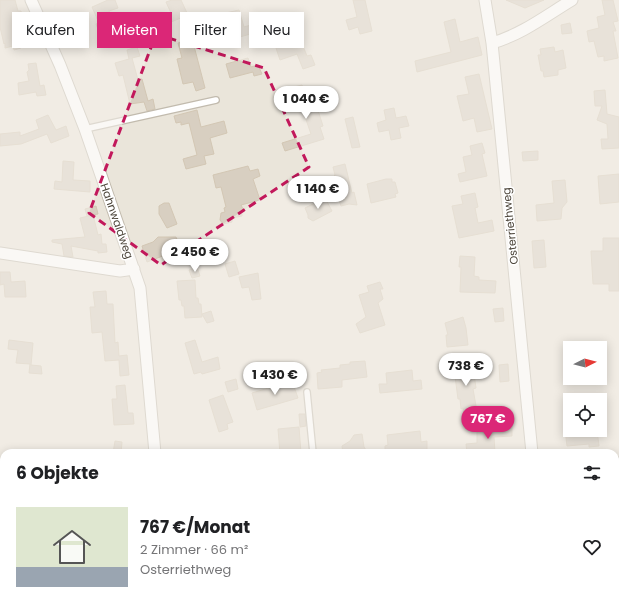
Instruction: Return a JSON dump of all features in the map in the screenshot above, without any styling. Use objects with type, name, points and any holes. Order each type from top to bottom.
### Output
[{"type":"street","name":"Hahnwaldweg","points":[[32,0],[85,129],[134,269],[142,298],[155,449]]},
{"type":"street","name":"Osterriethweg","points":[[485,0],[492,43],[532,449]]},
{"type":"street","points":[[492,43],[511,36],[572,0]]},
{"type":"street","points":[[0,254],[120,271],[134,269]]},
{"type":"lane","points":[[85,129],[216,100]]},
{"type":"lane","points":[[307,392],[313,449]]},
{"type":"highlighted area","points":[[156,34],[264,68],[309,167],[161,265],[89,213]]},
{"type":"shaded area","points":[[0,0],[619,0],[619,449],[0,449]]},
{"type":"building","points":[[0,0],[15,0],[18,11],[21,12],[12,12],[12,46],[5,48],[0,27]]},
{"type":"building","points":[[108,0],[115,0],[118,8],[109,12],[97,12],[97,18],[92,7]]},
{"type":"building","points":[[181,0],[187,12],[180,12],[180,18],[172,22],[172,12],[171,12],[166,2]]},
{"type":"building","points":[[353,0],[365,0],[372,31],[360,34],[358,27],[349,30],[346,20],[357,17]]},
{"type":"building","points":[[506,0],[544,0],[525,8]]},
{"type":"building","points":[[602,0],[613,0],[618,21],[613,22],[616,31],[613,31],[618,58],[604,61],[604,56],[598,57],[594,41],[589,42],[587,31],[599,28],[597,17],[605,15]]},
{"type":"building","points":[[241,17],[244,27],[249,26],[249,34],[241,37]]},
{"type":"building","points":[[455,19],[460,42],[478,37],[482,55],[417,72],[415,61],[451,52],[444,22]]},
{"type":"building","points":[[570,23],[572,33],[562,34],[561,25]]},
{"type":"building","points":[[178,43],[180,43],[180,48],[195,48],[205,88],[196,91],[193,82],[183,84],[177,59],[182,58]]},
{"type":"building","points":[[554,47],[555,52],[563,50],[566,68],[558,70],[558,75],[544,77],[543,71],[541,71],[538,55],[541,55],[540,49]]},
{"type":"building","points":[[137,48],[140,56],[132,58],[138,80],[142,79],[148,101],[153,99],[155,109],[147,111],[144,102],[130,104],[123,75],[119,76],[115,63],[129,59],[127,50]]},
{"type":"building","points":[[276,48],[304,48],[307,56],[311,55],[315,65],[303,69],[297,54],[280,60]]},
{"type":"building","points":[[248,58],[251,67],[258,65],[262,74],[254,76],[253,72],[230,78],[226,64]]},
{"type":"building","points":[[36,63],[40,86],[44,85],[46,95],[37,96],[36,92],[19,95],[18,83],[29,81],[27,72],[29,70],[28,64]]},
{"type":"building","points":[[479,74],[492,129],[477,132],[474,118],[463,121],[457,96],[469,94],[465,77]]},
{"type":"building","points":[[302,85],[307,100],[314,98],[323,126],[320,127],[324,139],[285,151],[282,143],[311,134],[302,108],[297,110],[290,88]]},
{"type":"building","points":[[605,90],[607,114],[619,117],[619,148],[602,149],[601,139],[608,139],[607,124],[597,120],[602,106],[595,106],[594,91]]},
{"type":"building","points":[[394,108],[396,118],[406,116],[409,126],[399,128],[401,138],[391,140],[389,130],[379,132],[377,123],[386,120],[384,110]]},
{"type":"building","points":[[197,110],[201,127],[224,121],[227,133],[210,138],[214,154],[204,156],[206,164],[186,169],[183,159],[197,155],[189,123],[181,125],[181,122],[176,123],[174,116]]},
{"type":"building","points":[[48,115],[56,130],[66,126],[69,136],[51,143],[47,134],[21,144],[0,146],[0,134],[20,132],[20,136],[39,129],[36,120]]},
{"type":"building","points":[[353,117],[360,147],[352,148],[345,119]]},
{"type":"building","points":[[482,143],[485,153],[482,154],[487,176],[460,182],[458,174],[466,172],[463,157],[472,155],[470,146]]},
{"type":"building","points":[[538,151],[538,160],[523,161],[522,152]]},
{"type":"building","points":[[63,161],[74,162],[73,180],[90,181],[90,192],[54,189],[55,181],[62,182]]},
{"type":"building","points":[[345,164],[352,193],[354,192],[357,205],[349,204],[341,206],[337,195],[333,177],[335,175],[333,167]]},
{"type":"building","points":[[248,166],[250,171],[258,169],[260,176],[253,179],[260,200],[241,205],[244,211],[242,211],[242,216],[232,218],[232,222],[223,224],[220,220],[221,213],[225,212],[224,208],[226,207],[221,187],[216,188],[213,175]]},
{"type":"building","points":[[619,174],[619,202],[600,204],[598,176]]},
{"type":"building","points":[[392,179],[392,182],[395,182],[398,193],[395,194],[396,197],[371,203],[367,184]]},
{"type":"building","points":[[565,180],[567,202],[562,208],[561,219],[537,221],[536,205],[554,203],[552,181]]},
{"type":"building","points":[[475,193],[478,207],[475,208],[478,223],[492,220],[494,231],[459,238],[452,206],[463,204],[461,196]]},
{"type":"building","points":[[325,198],[332,211],[313,221],[308,218],[305,208]]},
{"type":"building","points":[[164,203],[169,203],[177,224],[167,228],[159,214],[159,206]]},
{"type":"building","points":[[96,206],[98,214],[87,216],[85,209]]},
{"type":"building","points":[[93,215],[98,235],[101,234],[102,244],[106,244],[107,252],[98,253],[98,251],[71,246],[73,257],[64,256],[62,244],[52,242],[52,240],[85,237],[80,218]]},
{"type":"building","points":[[158,237],[176,237],[181,249],[147,262],[142,246],[153,242]]},
{"type":"building","points":[[603,238],[619,238],[619,291],[609,291],[609,284],[593,284],[591,251],[603,251]]},
{"type":"building","points":[[544,240],[546,267],[534,268],[532,241]]},
{"type":"building","points":[[460,256],[475,257],[474,276],[479,277],[479,280],[496,281],[495,293],[460,292]]},
{"type":"building","points":[[235,261],[239,274],[229,277],[225,264]]},
{"type":"building","points":[[197,267],[200,276],[192,278],[189,270]]},
{"type":"building","points":[[0,272],[10,272],[11,282],[25,281],[26,297],[5,297],[4,284],[0,285]]},
{"type":"building","points":[[258,273],[261,299],[252,300],[249,287],[242,288],[239,277]]},
{"type":"building","points":[[195,280],[196,298],[198,298],[199,304],[201,304],[202,317],[185,318],[184,306],[182,306],[181,300],[179,300],[177,281]]},
{"type":"building","points":[[380,282],[383,289],[380,289],[383,299],[378,303],[385,325],[360,333],[356,324],[366,317],[359,295],[369,292],[367,286]]},
{"type":"building","points":[[106,291],[107,304],[113,304],[115,343],[118,342],[119,356],[127,355],[129,375],[120,376],[119,360],[105,361],[102,332],[92,333],[90,307],[95,307],[93,292]]},
{"type":"building","points":[[503,308],[504,321],[495,322],[493,309]]},
{"type":"building","points":[[211,311],[214,321],[207,323],[202,314]]},
{"type":"building","points":[[463,317],[468,345],[447,347],[446,335],[448,335],[445,323]]},
{"type":"building","points":[[9,340],[33,343],[31,365],[41,366],[42,374],[29,373],[30,364],[16,363],[18,350],[8,349]]},
{"type":"building","points":[[195,340],[202,362],[218,357],[220,369],[202,374],[201,372],[194,374],[185,343]]},
{"type":"building","points":[[472,359],[476,388],[473,389],[478,417],[464,418],[463,408],[461,409],[460,399],[458,399],[453,361]]},
{"type":"building","points":[[365,361],[367,377],[342,380],[342,387],[318,389],[317,373],[322,372],[321,370],[340,368],[340,365],[350,364],[350,362]]},
{"type":"building","points":[[508,364],[509,381],[500,382],[499,365]]},
{"type":"building","points":[[412,370],[413,381],[421,380],[422,389],[380,393],[379,384],[387,384],[386,373]]},
{"type":"building","points":[[236,379],[238,389],[228,392],[225,382]]},
{"type":"building","points":[[292,381],[298,398],[257,410],[252,393]]},
{"type":"building","points":[[125,385],[128,413],[133,413],[134,424],[114,425],[112,399],[117,399],[116,386]]},
{"type":"building","points":[[223,395],[233,422],[227,424],[228,429],[219,432],[209,400]]},
{"type":"building","points":[[299,414],[305,414],[306,426],[300,427]]},
{"type":"building","points":[[512,426],[512,436],[494,437],[495,449],[467,449],[466,444],[477,443],[477,429]]},
{"type":"building","points":[[299,427],[301,449],[280,449],[278,429]]},
{"type":"building","points":[[420,431],[421,442],[427,441],[427,449],[385,449],[385,446],[388,445],[387,435]]},
{"type":"building","points":[[362,434],[365,449],[342,449],[342,446],[350,441],[354,435]]},
{"type":"building","points":[[566,437],[598,437],[599,446],[589,447],[589,444],[567,446]]},
{"type":"building","points":[[115,441],[122,442],[121,449],[114,449]]}]
